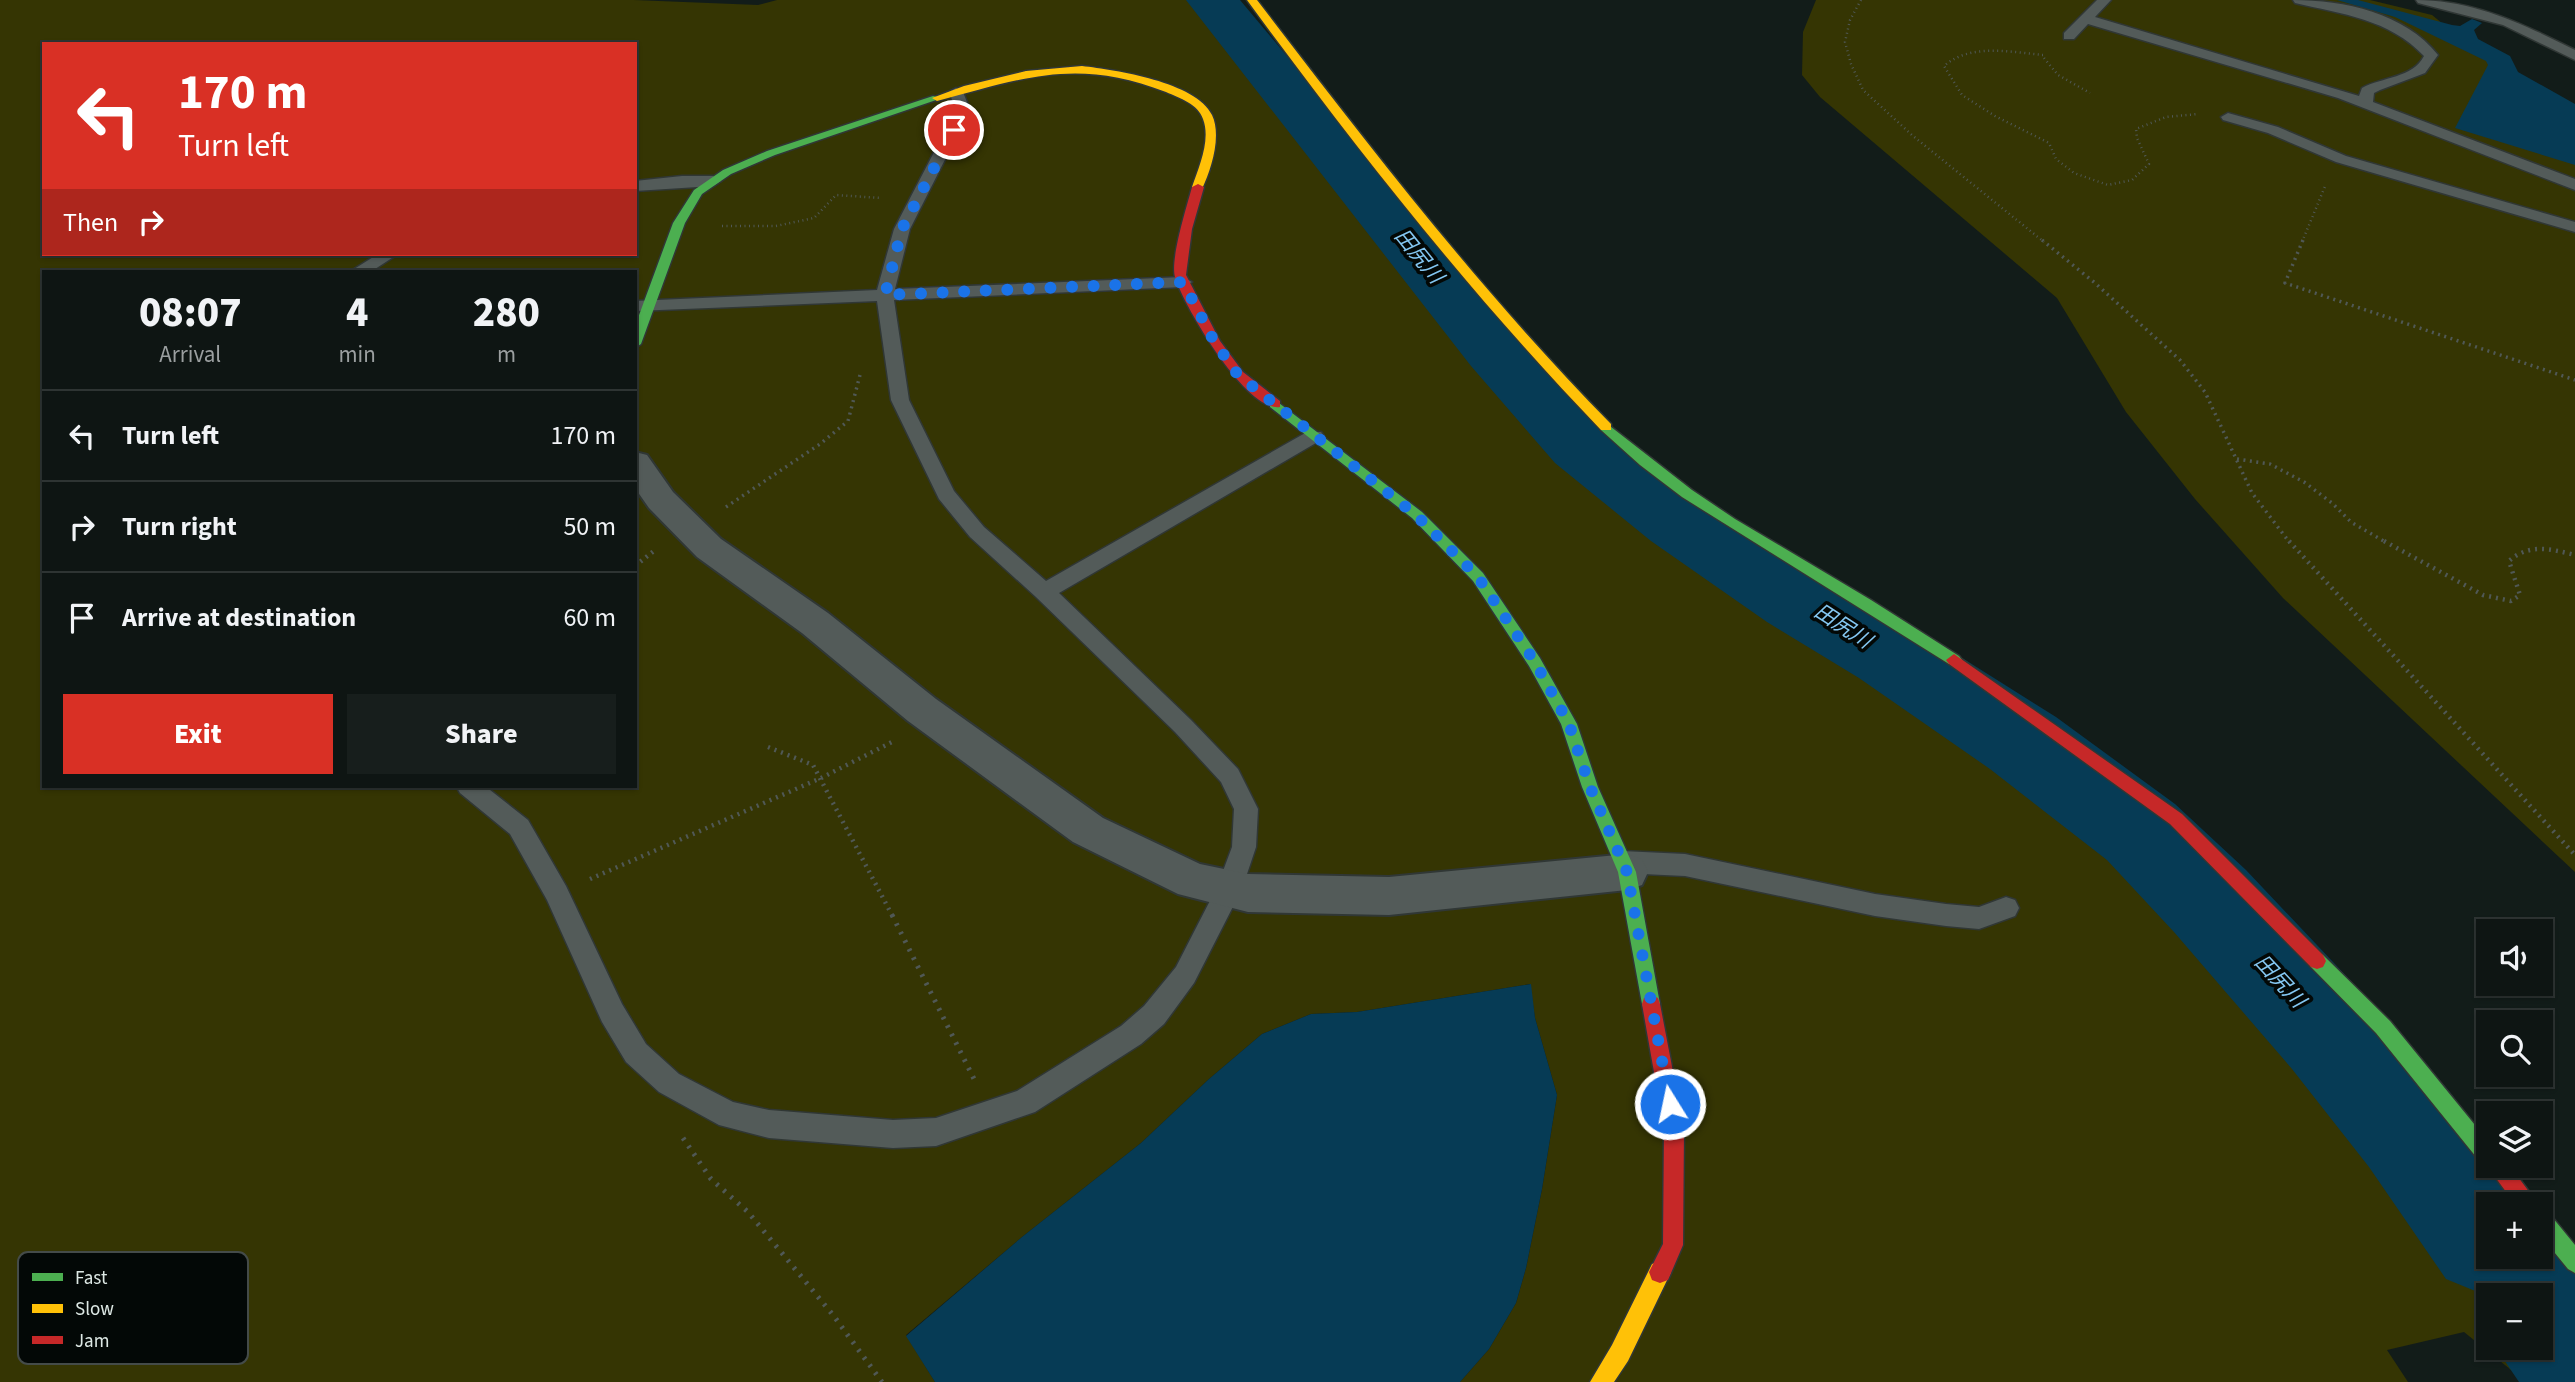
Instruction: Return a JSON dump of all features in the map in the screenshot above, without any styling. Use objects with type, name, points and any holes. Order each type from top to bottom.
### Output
[{"type":"street","points":[[1252,0],[1424,223],[1492,306],[1543,363],[1632,452],[1697,501],[1937,648],[2176,819],[2383,1027],[2476,1141]]},
{"type":"street","points":[[637,333],[642,306],[679,223],[698,192],[727,172],[771,153],[996,79],[1067,68],[1106,70],[1145,79],[1200,104],[1210,124],[1206,161],[1186,229],[1180,275],[1214,341],[1238,375],[1416,515],[1478,577],[1535,662],[1569,724],[1590,787],[1625,867],[1674,1129],[1673,1245],[1620,1353],[1601,1382]]},
{"type":"street","points":[[637,466],[661,500],[709,548],[815,623],[935,719],[1088,830],[1192,881],[1248,893],[1389,896],[1625,867]]},
{"type":"street","points":[[2507,1178],[2518,1192]]},
{"type":"street","points":[[2553,1234],[2575,1262]]},
{"type":"lane","points":[[2069,36],[2104,0]]},
{"type":"lane","points":[[2300,0],[2340,8],[2393,26],[2424,46],[2431,55],[2429,63],[2422,69],[2403,78],[2375,85],[2367,91],[2366,103]]},
{"type":"lane","points":[[2423,0],[2508,22],[2575,56]]},
{"type":"lane","points":[[2086,19],[2366,103],[2575,185]]},
{"type":"lane","points":[[470,788],[519,827],[556,894],[612,1013],[636,1053],[669,1083],[729,1115],[769,1124],[893,1134],[936,1132],[1024,1102],[1075,1072],[1131,1035],[1154,1015],[1185,975],[1230,889],[1244,847],[1247,809],[1230,776],[1183,726],[1044,592],[977,532],[946,494],[900,400],[885,295],[902,229],[963,110],[956,92]]},
{"type":"lane","points":[[2228,117],[2273,130],[2341,159],[2575,227]]},
{"type":"lane","points":[[637,186],[713,181]]},
{"type":"lane","points":[[362,270],[386,256]]},
{"type":"lane","points":[[642,306],[1183,282]]},
{"type":"lane","points":[[1044,592],[1314,436]]},
{"type":"lane","points":[[1625,867],[1685,865],[1875,905],[1946,915],[1979,918],[2006,908]]},
{"type":"path","points":[[1861,0],[1850,20],[1845,42],[1851,64],[1863,90],[1913,136],[2095,283],[2180,359],[2205,392],[2252,493],[2302,558],[2575,855]]},
{"type":"path","points":[[2043,55],[2006,51],[1957,55],[1944,66],[1962,95],[1995,116],[2049,143],[2056,159],[2074,173],[2108,185],[2132,180],[2148,164],[2136,129],[2149,120],[2184,114],[2228,117]]},
{"type":"path","points":[[2327,180],[2285,284],[2575,380]]},
{"type":"path","points":[[679,223],[733,227],[793,224],[814,218],[836,195],[916,201]]},
{"type":"path","points":[[691,530],[820,444],[848,421],[857,381],[869,358],[892,352]]},
{"type":"path","points":[[2236,458],[2270,464],[2304,482],[2332,503],[2351,522],[2483,595],[2511,601],[2520,595],[2510,572],[2509,561],[2516,553],[2532,547],[2575,555]]},
{"type":"path","points":[[556,894],[821,778],[935,719]]},
{"type":"path","points":[[768,747],[813,765],[821,778],[992,1114]]},
{"type":"path","points":[[680,1134],[711,1179],[748,1212],[833,1315],[882,1382]]},
{"type":"shaded area","points":[[0,0],[634,0],[758,5],[777,0],[1221,0],[1480,318],[1606,456],[1716,537],[2042,742],[2136,818],[2295,971],[2447,1144],[2482,1192],[2476,1192],[2476,1269],[2538,1269],[2548,1283],[2476,1283],[2476,1342],[2464,1332],[2387,1350],[2408,1382],[1460,1382],[1489,1349],[1516,1303],[1542,1189],[1557,1095],[1535,1018],[1530,984],[1357,1012],[1311,1014],[1262,1034],[1141,1143],[1022,1237],[906,1335],[935,1382],[0,1382]]},
{"type":"shaded area","points":[[1816,0],[2370,0],[2432,15],[2575,131],[2575,872],[2283,598],[2195,499],[2126,412],[2057,298],[1820,97],[1802,75],[1803,32]]},
{"type":"shaded area","points":[[2553,1290],[2575,1320],[2575,1382],[2526,1382],[2499,1360],[2553,1360]]},
{"type":"water","points":[[2337,0],[2358,0],[2452,25],[2460,26],[2472,19],[2482,23],[2474,30],[2478,39],[2510,56],[2518,72],[2575,104],[2575,165],[2455,128],[2488,65],[2486,61],[2395,17]]},
{"type":"water","points":[[1531,984],[1535,1018],[1557,1095],[1542,1189],[1516,1303],[1489,1349],[1460,1382],[935,1382],[906,1336],[1022,1237],[1141,1143],[1262,1034],[1311,1014],[1357,1012]]},
{"type":"waterway","name":"田尻川","points":[[1212,0],[1496,351],[1582,445],[1679,521],[1797,600],[1890,655],[2023,743],[2141,832],[2210,901],[2330,1034],[2409,1129],[2476,1221]]},
{"type":"waterway","name":"田尻川","points":[[2553,1325],[2575,1355]]},
{"type":"traffic: fast","points":[[637,338],[679,223],[698,192],[727,172],[771,153],[937,98]]},
{"type":"traffic: fast","points":[[1275,404],[1417,515],[1478,577],[1535,662],[1569,724],[1590,787],[1627,872],[1651,1004]]},
{"type":"traffic: fast","points":[[1606,427],[1645,462],[1730,523],[1866,603],[1954,660]]},
{"type":"traffic: fast","points":[[2317,961],[2383,1027],[2476,1141]]},
{"type":"traffic: fast","points":[[2553,1234],[2575,1262]]},
{"type":"traffic: slow","points":[[1252,0],[1422,220],[1511,326],[1606,427]]},
{"type":"traffic: slow","points":[[937,98],[997,80],[1054,70],[1082,69],[1141,79],[1190,99],[1205,111],[1210,124],[1210,139],[1198,187]]},
{"type":"traffic: slow","points":[[1601,1382],[1620,1353],[1660,1272]]},
{"type":"traffic: jam","points":[[1198,187],[1186,229],[1180,275],[1214,341],[1238,375],[1275,404]]},
{"type":"traffic: jam","points":[[1954,660],[2176,819],[2317,961]]},
{"type":"traffic: jam","points":[[1651,1004],[1674,1129],[1673,1245],[1660,1272]]},
{"type":"traffic: jam","points":[[2507,1178],[2518,1192]]},
{"type":"route","points":[[954,130],[902,229],[885,295],[1183,282],[1214,341],[1238,375],[1416,515],[1478,577],[1513,626],[1569,724],[1590,787],[1627,872],[1654,1006],[1670,1104]]}]
